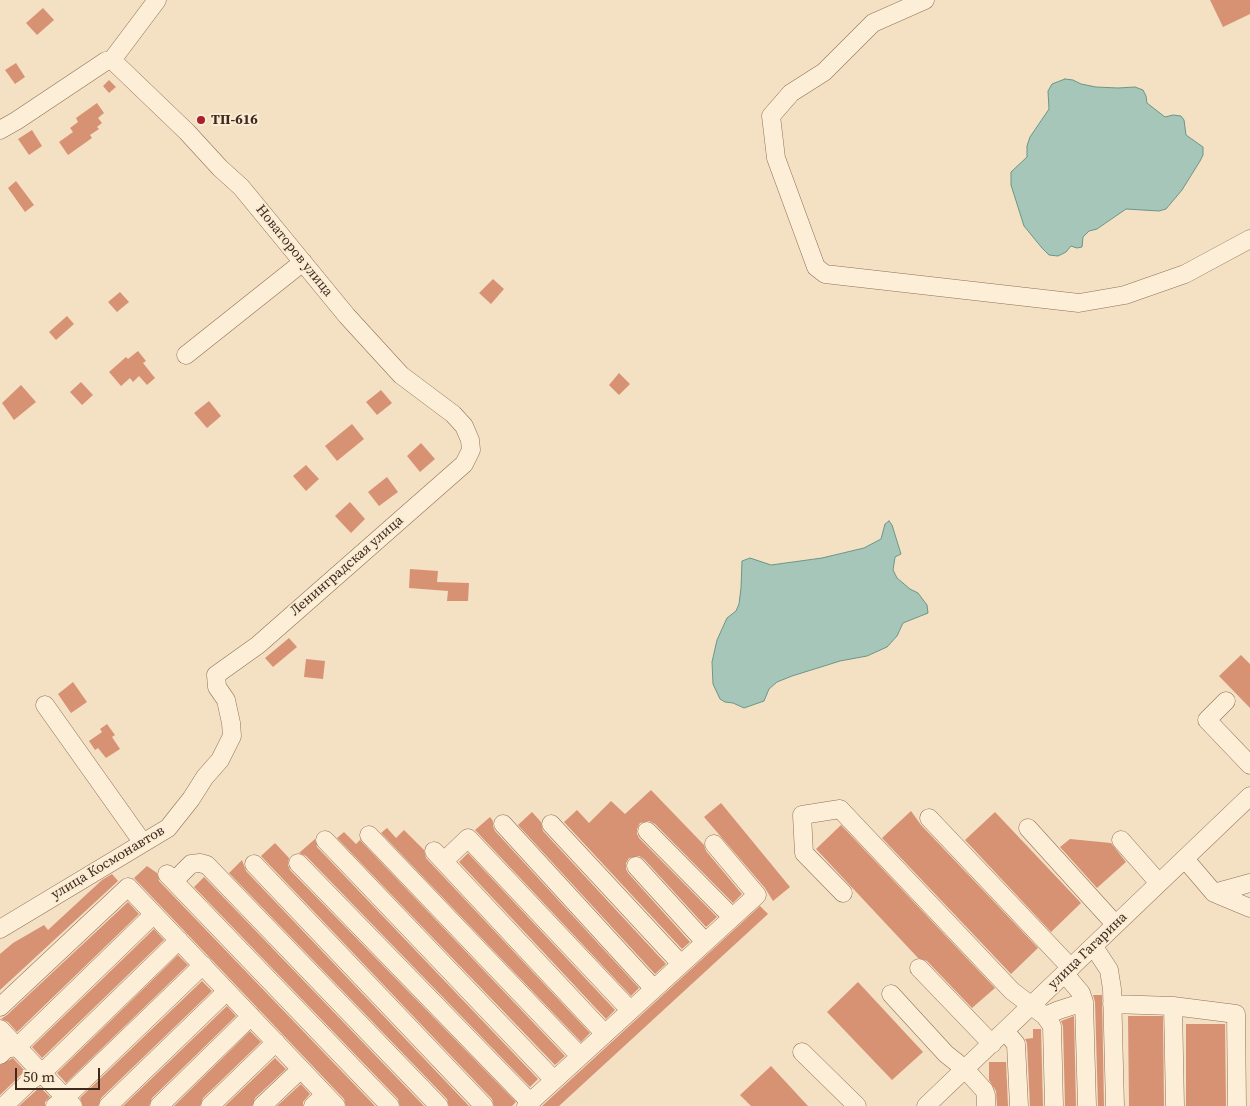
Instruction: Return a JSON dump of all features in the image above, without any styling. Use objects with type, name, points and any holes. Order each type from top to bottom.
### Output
[{"type":"street","points":[[925,0],[873,24],[824,72],[791,93],[771,116],[776,158],[816,267],[825,274],[1079,303],[1126,295],[1185,274],[1250,238]]},
{"type":"street","points":[[0,130],[109,60],[156,1]]},
{"type":"street","name":"Новаторов улица","points":[[109,60],[187,132],[220,168],[241,187],[347,316],[401,375],[453,414],[464,426],[470,440],[471,450]]},
{"type":"street","points":[[186,355],[303,262]]},
{"type":"street","name":"Ленинградская улица","points":[[216,675],[258,645],[464,464],[471,450]]},
{"type":"street","name":"улица Космонавтов","points":[[0,929],[168,828],[205,777],[220,760],[232,736],[226,700],[217,687],[216,675]]},
{"type":"street","points":[[1226,701],[1207,720],[1250,765]]},
{"type":"street","points":[[44,705],[143,843]]},
{"type":"street","name":"улица Гагарина","points":[[926,1106],[1005,1031],[1039,1011],[1068,971],[1250,796]]},
{"type":"street","points":[[843,893],[804,853],[802,815],[840,809],[1012,991],[1039,1011],[1052,1026],[1054,1106]]},
{"type":"street","points":[[928,818],[1068,971],[1081,993],[1084,1002],[1087,1106]]},
{"type":"street","points":[[503,824],[654,989]]},
{"type":"street","points":[[551,824],[681,964]]},
{"type":"street","points":[[1028,828],[1115,924]]},
{"type":"street","points":[[647,831],[732,917]]},
{"type":"street","points":[[369,834],[580,1056]]},
{"type":"street","points":[[605,1034],[439,856],[468,838],[630,1010]]},
{"type":"street","points":[[325,840],[554,1080]]},
{"type":"street","points":[[1121,840],[1159,883]]},
{"type":"street","points":[[298,862],[528,1104],[757,894],[714,844]]},
{"type":"street","points":[[1185,859],[1214,893],[1250,908]]},
{"type":"street","points":[[390,1106],[170,877],[191,864],[200,862],[207,865],[439,1106]]},
{"type":"street","points":[[254,864],[484,1106]]},
{"type":"street","points":[[636,866],[705,942]]},
{"type":"street","points":[[1214,893],[1250,884]]},
{"type":"street","points":[[0,1007],[128,887],[301,1069],[325,1102]]},
{"type":"street","points":[[0,1054],[6,1049],[17,1047],[154,914]]},
{"type":"street","points":[[4,1106],[30,1081],[42,1073],[179,940]]},
{"type":"street","points":[[1094,946],[1109,970],[1115,1106]]},
{"type":"street","points":[[0,1029],[42,1073],[64,1103],[203,965]]},
{"type":"street","points":[[919,968],[992,1044]]},
{"type":"street","points":[[108,1106],[227,991]]},
{"type":"street","points":[[891,994],[946,1054],[965,1069],[983,1101]]},
{"type":"street","points":[[1039,1011],[1059,1010],[1084,1002]]},
{"type":"street","points":[[1112,1004],[1173,1006],[1243,1014],[1237,1106]]},
{"type":"street","points":[[1173,1006],[1175,1106]]},
{"type":"street","points":[[159,1106],[251,1016]]},
{"type":"street","points":[[1005,1031],[1016,1044],[1019,1106]]},
{"type":"street","points":[[210,1106],[276,1042]]},
{"type":"street","points":[[802,1052],[857,1106]]},
{"type":"street","points":[[262,1106],[301,1069]]},
{"type":"shaded area","points":[[1065,79],[1096,87],[1135,87],[1143,90],[1147,103],[1165,117],[1181,116],[1184,120],[1186,135],[1203,147],[1203,155],[1182,190],[1166,209],[1159,211],[1126,209],[1097,229],[1089,231],[1083,237],[1082,247],[1071,246],[1066,252],[1058,256],[1049,255],[1024,226],[1011,185],[1011,172],[1027,157],[1027,146],[1030,137],[1049,109],[1048,91],[1052,84]]},
{"type":"shaded area","points":[[889,521],[901,554],[895,557],[893,570],[897,578],[918,593],[927,605],[928,613],[903,623],[897,636],[887,647],[867,656],[840,661],[777,682],[769,689],[764,701],[744,708],[720,699],[713,684],[712,662],[717,640],[727,618],[736,611],[739,604],[742,561],[750,558],[771,565],[822,558],[864,548],[881,539],[885,524]]},
{"type":"building","points":[[1210,0],[1250,0],[1250,14],[1223,27]]},
{"type":"building","points":[[43,8],[54,20],[37,35],[26,23]]},
{"type":"building","points":[[16,63],[25,77],[15,84],[5,70]]},
{"type":"building","points":[[109,80],[116,87],[109,93],[103,86]]},
{"type":"building","points":[[97,103],[104,113],[98,118],[102,123],[97,127],[99,129],[90,135],[92,138],[68,155],[59,142],[73,132],[70,128],[78,122],[76,118]]},
{"type":"building","points":[[32,130],[42,146],[29,155],[18,139]]},
{"type":"building","points":[[16,181],[34,205],[25,212],[8,188]]},
{"type":"building","points":[[493,279],[504,289],[491,304],[479,293]]},
{"type":"building","points":[[120,292],[129,302],[117,312],[108,302]]},
{"type":"building","points":[[67,316],[74,324],[56,340],[49,332]]},
{"type":"building","points":[[138,351],[146,361],[143,363],[155,378],[147,385],[139,376],[133,382],[130,378],[121,386],[109,372],[126,357],[128,359]]},
{"type":"building","points":[[619,373],[630,384],[619,395],[609,385]]},
{"type":"building","points":[[81,382],[93,395],[82,405],[70,392]]},
{"type":"building","points":[[21,385],[36,402],[14,420],[2,403]]},
{"type":"building","points":[[381,390],[392,403],[377,415],[366,402]]},
{"type":"building","points":[[209,401],[221,416],[207,428],[194,413]]},
{"type":"building","points":[[352,424],[364,439],[337,461],[325,446]]},
{"type":"building","points":[[421,443],[435,459],[420,472],[407,456]]},
{"type":"building","points":[[306,465],[319,479],[306,491],[293,476]]},
{"type":"building","points":[[387,477],[398,492],[379,506],[368,492]]},
{"type":"building","points":[[350,502],[365,519],[351,533],[335,516]]},
{"type":"building","points":[[410,569],[438,571],[437,582],[469,583],[468,601],[447,601],[448,591],[409,588]]},
{"type":"building","points":[[289,638],[297,647],[273,667],[265,658]]},
{"type":"building","points":[[1241,655],[1250,664],[1250,708],[1219,676]]},
{"type":"building","points":[[306,659],[325,661],[323,679],[304,677]]},
{"type":"building","points":[[73,682],[87,702],[71,713],[58,694]]},
{"type":"building","points":[[107,724],[115,735],[112,737],[120,749],[106,758],[98,748],[95,750],[89,741],[102,732],[100,729]]},
{"type":"building","points":[[651,790],[704,845],[706,851],[742,894],[733,903],[655,824],[649,821],[640,823],[637,829],[639,838],[717,917],[706,927],[644,859],[639,856],[629,858],[626,863],[628,873],[690,942],[682,949],[564,822],[577,810],[589,823],[611,801],[625,814]]},
{"type":"building","points":[[721,803],[790,887],[773,901],[765,888],[704,817]]},
{"type":"building","points":[[911,811],[921,825],[1038,948],[1011,974],[882,838]]},
{"type":"building","points":[[532,812],[541,822],[543,831],[666,964],[655,974],[518,825]]},
{"type":"building","points":[[995,812],[1081,903],[1051,932],[965,840]]},
{"type":"building","points":[[490,817],[495,831],[639,988],[631,996],[475,830]]},
{"type":"building","points":[[841,825],[995,988],[972,1008],[927,961],[918,958],[816,849]]},
{"type":"building","points":[[387,828],[396,838],[404,830],[424,850],[426,858],[590,1033],[581,1042],[381,833]]},
{"type":"building","points":[[344,832],[356,844],[360,840],[565,1056],[555,1065],[337,838]]},
{"type":"building","points":[[315,839],[317,847],[538,1079],[530,1087],[306,856],[299,853]]},
{"type":"building","points":[[1070,839],[1111,843],[1126,862],[1097,888],[1060,847]]},
{"type":"building","points":[[275,843],[289,858],[288,865],[290,870],[516,1102],[512,1106],[494,1106],[492,1099],[261,856]]},
{"type":"building","points":[[468,853],[615,1010],[606,1019],[459,862]]},
{"type":"building","points":[[242,860],[246,871],[469,1106],[449,1106],[447,1099],[229,873]]},
{"type":"building","points":[[147,866],[157,873],[159,881],[375,1106],[346,1106],[344,1099],[134,878]]},
{"type":"building","points":[[112,874],[118,881],[0,990],[0,954],[13,943],[44,925],[48,930],[102,880]]},
{"type":"building","points":[[204,877],[424,1106],[400,1106],[398,1099],[194,887]]},
{"type":"building","points":[[128,902],[139,914],[17,1032],[8,1022],[1,1019],[7,1015]]},
{"type":"building","points":[[760,906],[768,914],[559,1106],[542,1106]]},
{"type":"building","points":[[154,929],[164,940],[42,1058],[32,1047]]},
{"type":"building","points":[[178,955],[188,965],[66,1083],[57,1073]]},
{"type":"building","points":[[202,981],[212,991],[101,1098],[98,1106],[83,1106],[80,1098]]},
{"type":"building","points":[[858,982],[923,1052],[892,1080],[827,1012]]},
{"type":"building","points":[[1093,995],[1102,995],[1104,1106],[1098,1106],[1095,1002]]},
{"type":"building","points":[[227,1006],[236,1016],[152,1098],[149,1106],[123,1106]]},
{"type":"building","points":[[1074,1016],[1076,1106],[1065,1106],[1063,1026],[1061,1021]]},
{"type":"building","points":[[1128,1016],[1163,1016],[1164,1106],[1129,1106]]},
{"type":"building","points":[[1186,1024],[1225,1024],[1226,1106],[1186,1106]]},
{"type":"building","points":[[1033,1029],[1041,1029],[1043,1106],[1030,1106],[1027,1043],[1025,1039],[1033,1038]]},
{"type":"building","points":[[250,1031],[261,1042],[203,1098],[200,1106],[174,1106]]},
{"type":"building","points":[[13,1058],[25,1071],[0,1095],[0,1065]]},
{"type":"building","points":[[275,1058],[286,1069],[255,1098],[252,1106],[225,1106]]},
{"type":"building","points":[[989,1062],[1006,1062],[1008,1106],[997,1106],[996,1091],[989,1080]]},
{"type":"building","points":[[771,1066],[808,1106],[751,1106],[740,1095]]},
{"type":"building","points":[[301,1084],[310,1094],[303,1102],[303,1106],[277,1106]]},
{"type":"building","points":[[40,1087],[50,1097],[45,1102],[45,1106],[19,1106]]},
{"type":"place","name":"ТП-616","points":[[201,120]]}]
